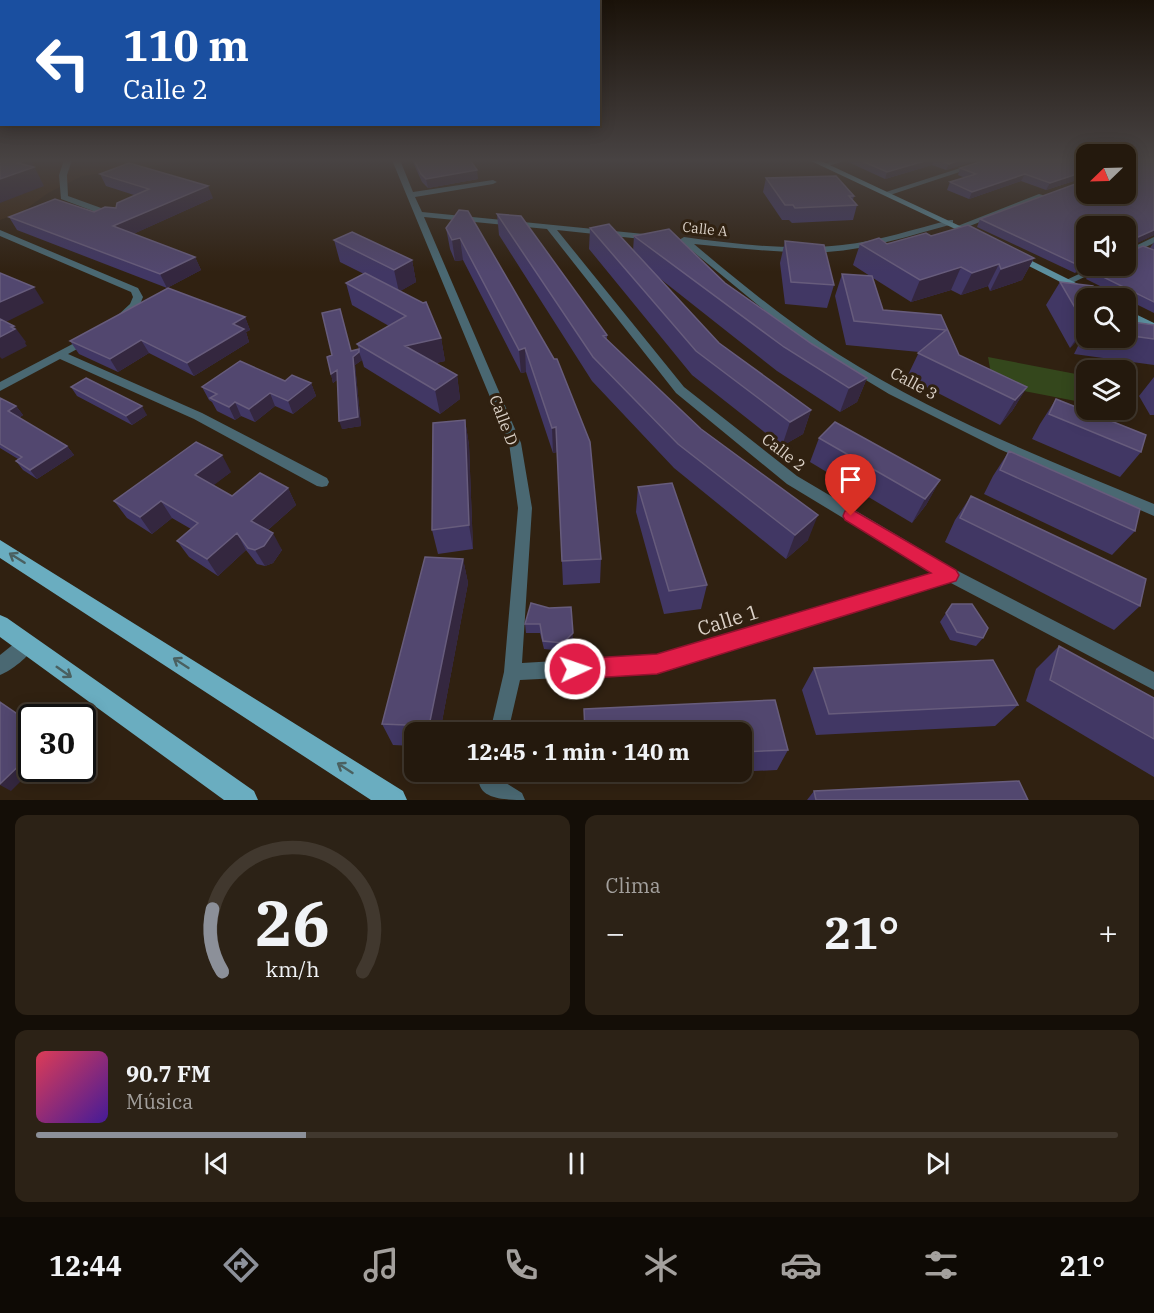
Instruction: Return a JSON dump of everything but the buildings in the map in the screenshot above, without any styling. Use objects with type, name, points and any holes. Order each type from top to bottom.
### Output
[{"type":"main road","points":[[0,548],[394,800]]},
{"type":"main road","points":[[0,625],[244,800]]},
{"type":"street","points":[[65,197],[118,218]]},
{"type":"street","name":"Calle D","points":[[412,197],[515,443],[525,508],[513,672],[501,722]]},
{"type":"street","points":[[896,197],[979,237]]},
{"type":"street","points":[[959,227],[1040,197]]},
{"type":"street","name":"Calle A","points":[[420,214],[661,238]]},
{"type":"street","name":"Calle A","points":[[678,240],[755,248],[827,249],[888,239],[950,222]]},
{"type":"street","name":"Calle 2","points":[[549,226],[680,390],[792,480],[950,575],[1154,681]]},
{"type":"street","points":[[0,233],[135,290],[138,297],[135,304],[114,322]]},
{"type":"street","name":"Calle 3","points":[[678,240],[772,315],[858,372],[958,425],[1154,510]]},
{"type":"street","points":[[1138,248],[1154,240]]},
{"type":"street","points":[[1138,248],[1154,255]]},
{"type":"street","points":[[1008,252],[1079,288]]},
{"type":"street","points":[[1067,282],[1080,276]]},
{"type":"street","points":[[1136,318],[1154,327]]},
{"type":"street","points":[[0,387],[98,332]]},
{"type":"street","points":[[60,355],[198,416],[322,482]]},
{"type":"street","name":"Calle 1","points":[[513,672],[657,664],[950,575]]},
{"type":"street","points":[[0,666],[26,645]]},
{"type":"street","points":[[487,782],[515,800]]},
{"type":"shaded area","points":[[0,197],[42,197],[22,212],[0,220]]},
{"type":"green space","points":[[988,357],[1076,374],[1076,401],[993,385]]},
{"type":"route","points":[[575,669],[657,664],[950,575],[851,516]]}]
